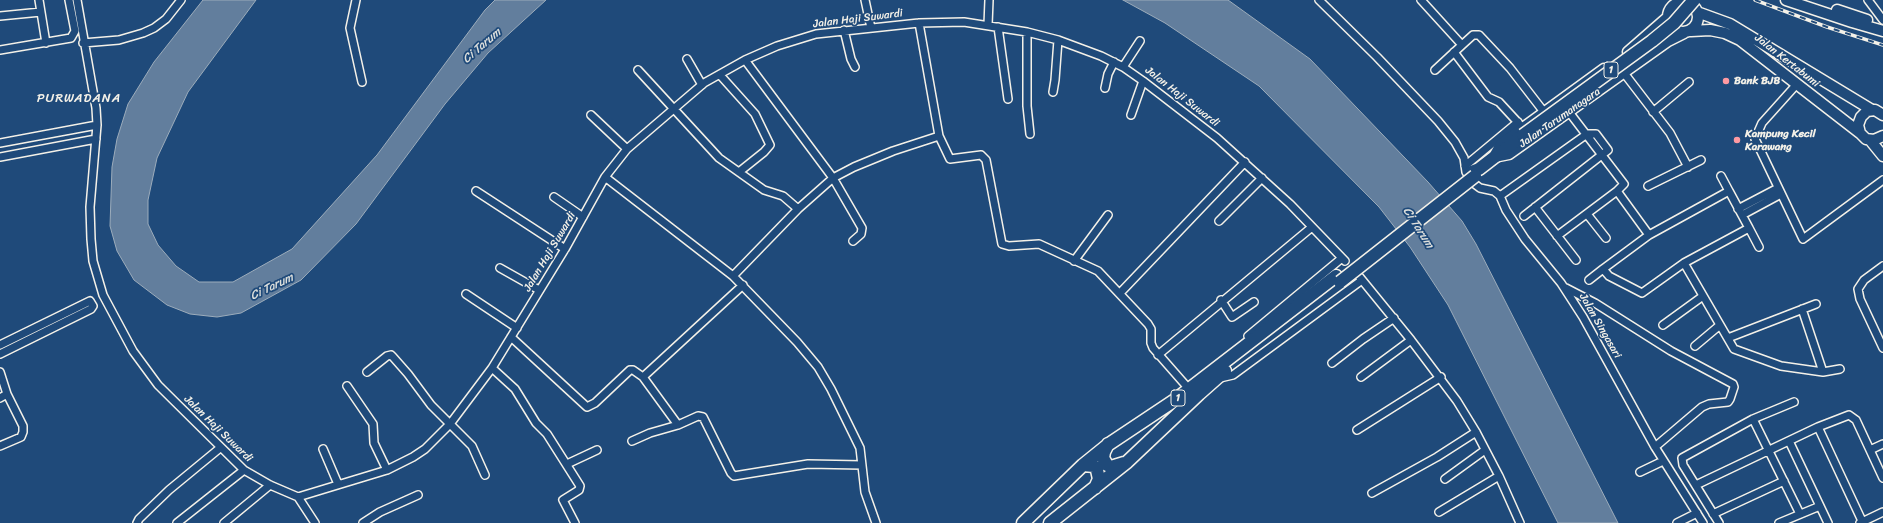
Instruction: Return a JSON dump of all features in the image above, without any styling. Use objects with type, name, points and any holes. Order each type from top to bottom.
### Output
[{"type":"main road","points":[[1665,0],[1669,25],[1674,30],[1687,32],[1698,22],[1691,4],[1676,4],[1668,14]]},
{"type":"main road","points":[[1786,0],[1883,31]]},
{"type":"main road","points":[[1806,0],[1883,25]]},
{"type":"main road","name":"Jalan Kertabumi","points":[[1691,4],[1730,24],[1880,112]]},
{"type":"main road","name":"1","points":[[1522,128],[1652,41],[1674,22],[1691,4]]},
{"type":"main road","name":"Jalan Tarumanagara","points":[[1472,171],[1494,157],[1522,128],[1638,44],[1668,14]]},
{"type":"main road","name":"Jalan Kertabumi","points":[[1687,32],[1710,30],[1725,33],[1740,40],[1870,140]]},
{"type":"main road","name":"Jalan Tarumanagara","points":[[1494,157],[1509,154],[1648,55],[1687,32]]},
{"type":"main road","points":[[1638,44],[1647,49],[1648,55]]},
{"type":"main road","points":[[1860,133],[1859,120],[1864,114],[1880,112]]},
{"type":"main road","points":[[1870,140],[1878,139],[1883,136]]},
{"type":"main road","points":[[1870,140],[1883,156]]},
{"type":"main road","name":"1","points":[[1050,523],[1127,462],[1216,378],[1472,171]]},
{"type":"main road","name":"1","points":[[1023,523],[1083,465],[1109,444],[1165,408],[1188,387],[1338,279]]},
{"type":"main road","points":[[1109,444],[1104,452],[1103,458],[1107,465],[1111,467],[1127,462]]},
{"type":"main road","points":[[1083,465],[1094,466],[1097,470],[1099,479],[1095,488]]},
{"type":"street","points":[[39,0],[46,43]]},
{"type":"street","points":[[0,50],[69,39],[74,35],[75,31],[69,0]]},
{"type":"street","name":"Jalan Haji Suwardi","points":[[76,0],[94,95],[97,125],[91,190],[91,239],[93,261],[103,295],[133,351],[158,385],[220,448],[244,470],[270,485],[298,497],[387,470],[420,454],[450,424],[492,368],[565,249],[605,177],[627,149],[674,108],[702,85],[745,60],[801,38],[844,30],[919,23],[964,22],[1027,32],[1058,40],[1114,62],[1143,81],[1245,162],[1312,226],[1343,259],[1188,387]]},
{"type":"street","points":[[83,43],[119,40],[143,33],[154,28],[166,19],[181,0]]},
{"type":"street","points":[[356,0],[350,28],[362,82]]},
{"type":"street","points":[[865,0],[871,28]]},
{"type":"street","points":[[988,25],[989,0]]},
{"type":"street","points":[[1319,0],[1419,100],[1448,133],[1472,171]]},
{"type":"street","points":[[1421,0],[1462,45]]},
{"type":"street","points":[[1868,0],[1883,20]]},
{"type":"street","points":[[0,16],[41,12]]},
{"type":"street","points":[[919,23],[939,136],[950,159],[977,155],[984,157],[1002,244],[1009,246],[1040,244],[1098,271],[1150,327],[1151,345],[1158,355],[1188,387]]},
{"type":"street","points":[[998,27],[1008,99]]},
{"type":"street","points":[[844,30],[851,59],[855,67]]},
{"type":"street","points":[[1027,32],[1027,106],[1030,134]]},
{"type":"street","points":[[1435,70],[1473,35],[1479,35],[1510,68],[1544,112]]},
{"type":"street","points":[[1053,92],[1056,80],[1058,40]]},
{"type":"street","points":[[1123,67],[1140,41]]},
{"type":"street","points":[[1454,52],[1488,98],[1499,102],[1522,128],[1472,171],[1468,177],[1475,186],[1494,191],[1500,196],[1587,134],[1596,134],[1608,150],[1524,216]]},
{"type":"street","points":[[687,59],[702,85]]},
{"type":"street","points":[[745,60],[833,178],[862,228],[861,234],[853,241]]},
{"type":"street","points":[[1105,88],[1108,74],[1114,62]]},
{"type":"street","points":[[638,70],[719,158],[764,190],[783,196],[798,209]]},
{"type":"street","points":[[1624,73],[1670,133],[1688,167]]},
{"type":"street","points":[[720,75],[756,114],[770,145],[764,152],[739,172]]},
{"type":"street","points":[[1130,115],[1143,81]]},
{"type":"street","points":[[1653,112],[1689,82]]},
{"type":"street","points":[[1797,84],[1762,123],[1755,136],[1760,152],[1803,239],[1883,180]]},
{"type":"street","points":[[1569,112],[1587,134]]},
{"type":"street","points":[[591,115],[627,149]]},
{"type":"street","points":[[0,143],[97,125]]},
{"type":"street","points":[[733,276],[798,209],[833,178],[854,167],[893,151],[939,136]]},
{"type":"street","points":[[0,157],[96,139]]},
{"type":"street","points":[[1557,236],[1618,191],[1624,184],[1603,155]]},
{"type":"street","points":[[1648,186],[1701,160]]},
{"type":"street","points":[[1120,293],[1245,162]]},
{"type":"street","points":[[1721,176],[1759,247]]},
{"type":"street","points":[[605,177],[743,285],[797,342],[824,376],[860,448],[865,492],[876,523]]},
{"type":"street","points":[[1219,220],[1262,178]]},
{"type":"street","points":[[476,191],[565,249]]},
{"type":"street","points":[[1618,191],[1649,235]]},
{"type":"street","points":[[1589,280],[1649,235],[1728,191]]},
{"type":"street","points":[[1740,212],[1779,191]]},
{"type":"street","name":"Jalan Singasari","points":[[1500,196],[1506,210],[1525,239],[1565,288],[1590,329],[1663,461],[1703,523]]},
{"type":"street","points":[[554,198],[583,217]]},
{"type":"street","points":[[1535,207],[1576,260]]},
{"type":"street","points":[[1586,214],[1606,238]]},
{"type":"street","points":[[1074,261],[1108,215]]},
{"type":"street","points":[[1158,355],[1221,300],[1312,226]]},
{"type":"street","points":[[1603,269],[1609,276],[1642,293],[1684,263],[1749,228]]},
{"type":"street","points":[[1684,263],[1734,349],[1781,366],[1823,372],[1840,369]]},
{"type":"street","points":[[1883,266],[1864,280],[1858,289],[1860,299],[1883,348]]},
{"type":"street","points":[[500,268],[539,290]]},
{"type":"street","points":[[1216,378],[1233,374],[1360,278],[1412,340],[1440,377],[1476,432],[1499,476],[1519,521],[1511,523]]},
{"type":"street","points":[[643,377],[743,285]]},
{"type":"street","points":[[1565,288],[1595,304],[1678,354],[1733,384],[1734,387],[1728,402],[1709,404],[1702,407],[1655,447]]},
{"type":"street","points":[[466,294],[517,328]]},
{"type":"street","points":[[1663,325],[1703,296]]},
{"type":"street","points":[[1221,300],[1232,317],[1254,302]]},
{"type":"street","points":[[0,345],[90,301],[93,307],[0,354]]},
{"type":"street","points":[[1728,338],[1816,304]]},
{"type":"street","points":[[1802,309],[1823,372]]},
{"type":"street","points":[[1332,364],[1363,339],[1394,318]]},
{"type":"street","points":[[1695,346],[1720,325]]},
{"type":"street","points":[[511,337],[587,407],[595,403],[630,370],[633,370],[643,377],[678,425]]},
{"type":"street","points":[[1362,377],[1412,340]]},
{"type":"street","points":[[367,372],[391,355],[408,374],[431,405],[472,446],[485,475]]},
{"type":"street","points":[[492,368],[515,389],[536,423],[547,434],[568,464],[580,486],[579,490],[563,500],[575,523]]},
{"type":"street","points":[[0,372],[7,394],[23,426],[21,437],[0,446]]},
{"type":"street","points":[[1357,430],[1440,377]]},
{"type":"street","points":[[347,386],[373,424],[374,443],[387,470]]},
{"type":"street","points":[[0,398],[7,394]]},
{"type":"street","points":[[1719,523],[1683,465],[1682,458],[1753,420],[1794,402]]},
{"type":"street","points":[[1696,486],[1845,415],[1852,415],[1856,420],[1883,478]]},
{"type":"street","points":[[632,442],[650,433],[678,425],[698,416],[703,417],[731,473],[734,476],[808,464],[862,465]]},
{"type":"street","points":[[1753,420],[1800,514]]},
{"type":"street","points":[[1818,427],[1862,523],[1883,512]]},
{"type":"street","points":[[1372,493],[1444,454],[1476,432]]},
{"type":"street","points":[[1789,441],[1828,523]]},
{"type":"street","points":[[1870,450],[1883,444]]},
{"type":"street","points":[[137,523],[139,519],[169,490],[220,448]]},
{"type":"street","points":[[323,449],[338,484]]},
{"type":"street","points":[[568,464],[597,450]]},
{"type":"street","points":[[1445,479],[1485,450]]},
{"type":"street","points":[[1640,472],[1663,461]]},
{"type":"street","points":[[177,523],[244,470]]},
{"type":"street","points":[[1439,512],[1499,476]]},
{"type":"street","points":[[1713,514],[1784,481]]},
{"type":"street","points":[[224,523],[270,485]]},
{"type":"street","points":[[363,523],[380,512],[418,495]]},
{"type":"street","points":[[298,497],[315,523]]},
{"type":"street","points":[[1779,523],[1820,506]]},
{"type":"street","points":[[1677,523],[1696,513]]},
{"type":"water","name":"Ci Tarum","points":[[203,0],[256,0],[188,92],[157,158],[148,200],[148,224],[158,245],[176,266],[199,282],[233,282],[292,249],[377,155],[485,10],[495,0],[546,0],[488,53],[445,104],[356,224],[301,280],[241,313],[217,317],[190,314],[167,305],[134,280],[117,251],[110,226],[112,167],[117,139],[128,104],[154,62]]},
{"type":"water","name":"Ci Tarum","points":[[1123,0],[1228,0],[1310,59],[1428,182],[1462,221],[1476,244],[1618,523],[1558,523],[1448,305],[1410,247],[1379,207],[1259,86],[1165,23]]},
{"type":"railway","points":[[1755,0],[1827,27],[1883,45]]},
{"type":"place","name":"Bank BJB","points":[[1726,81]]},
{"type":"place","name":"Kampung Kecil Karawang","points":[[1737,140]]},
{"type":"district","name":"PURWADANA","points":[[79,99]]}]
